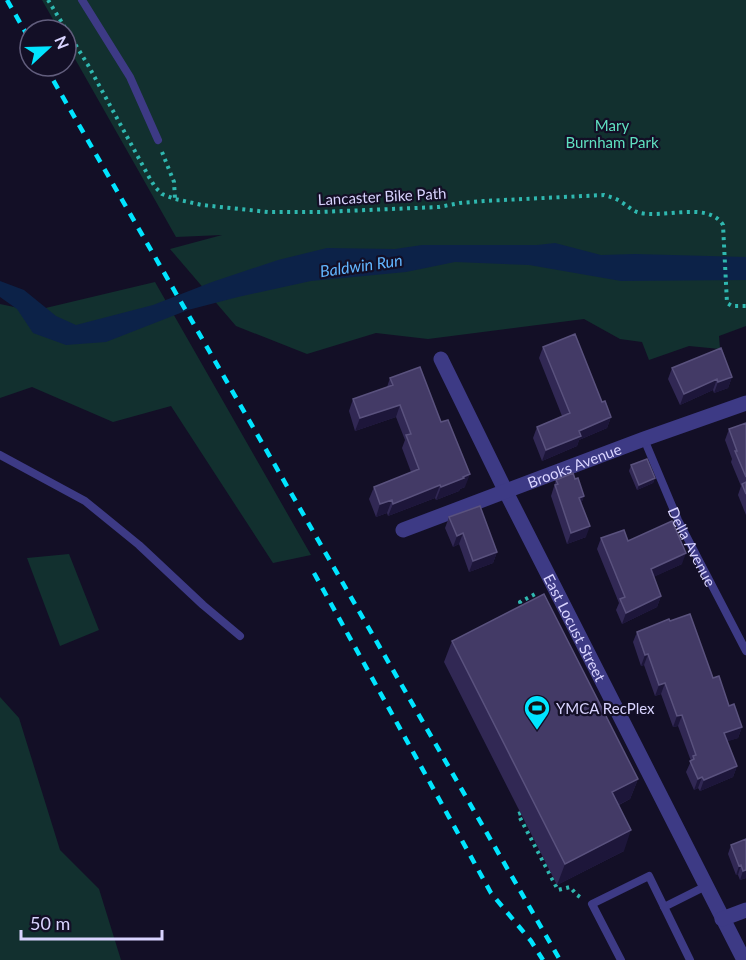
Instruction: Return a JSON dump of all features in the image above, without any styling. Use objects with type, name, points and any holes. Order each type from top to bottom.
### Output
[{"type":"street","name":"East Locust Street","points":[[441,359],[506,492],[744,960]]},
{"type":"street","name":"Brooks Avenue","points":[[403,530],[746,403]]},
{"type":"street","points":[[722,919],[746,910]]},
{"type":"lane","points":[[82,0],[130,77],[158,140]]},
{"type":"lane","name":"Della Avenue","points":[[644,439],[678,520],[746,651]]},
{"type":"lane","points":[[0,455],[85,501],[139,545],[240,636]]},
{"type":"lane","points":[[621,960],[592,904],[649,876],[690,960]]},
{"type":"lane","points":[[664,907],[706,886]]},
{"type":"path","name":"Lancaster Bike Path","points":[[48,0],[88,65],[155,187],[162,194],[202,205],[268,212],[439,207],[484,201],[604,195],[620,201],[638,213],[696,212],[714,216],[723,225],[728,303],[732,306],[746,306]]},
{"type":"path","points":[[158,140],[174,182],[176,199]]},
{"type":"path","points":[[525,612],[520,602],[537,593]]},
{"type":"path","points":[[521,813],[518,814],[558,890],[570,887],[577,895],[592,904]]},
{"type":"green space","name":"Mary Burnham Park","points":[[42,0],[746,0],[746,326],[719,336],[720,349],[689,346],[649,360],[642,342],[620,339],[584,319],[428,339],[376,333],[307,354],[236,326],[170,249],[222,235],[176,237],[78,64],[78,18],[52,18]]},
{"type":"green space","points":[[155,282],[311,555],[273,563],[171,406],[113,422],[32,387],[0,398],[0,304],[33,311]]},
{"type":"green space","points":[[69,554],[99,630],[60,646],[27,558]]},
{"type":"green space","points":[[0,697],[19,718],[60,850],[99,889],[121,960],[0,960]]},
{"type":"water","name":"Baldwin Run","points":[[555,243],[601,255],[746,257],[746,280],[621,281],[529,265],[455,262],[406,272],[311,281],[188,310],[106,342],[66,345],[33,333],[17,309],[0,297],[0,281],[24,290],[56,316],[76,325],[153,305],[278,260],[327,248],[395,249],[422,245]]},
{"type":"building","points":[[575,334],[602,402],[605,401],[611,417],[579,431],[581,436],[546,450],[537,427],[570,413],[543,347]]},
{"type":"building","points":[[721,348],[732,377],[718,382],[717,379],[684,394],[672,368]]},
{"type":"building","points":[[420,367],[441,422],[448,420],[470,474],[393,504],[392,500],[380,504],[374,487],[419,469],[406,435],[411,434],[400,405],[360,418],[353,399],[393,385],[390,378]]},
{"type":"building","points":[[746,423],[746,477],[729,429]]},
{"type":"building","points":[[647,459],[655,478],[639,485],[631,465]]},
{"type":"building","points":[[573,473],[575,479],[578,478],[584,496],[579,498],[590,526],[571,533],[555,485],[558,484],[556,480]]},
{"type":"building","points":[[746,482],[746,494],[742,484]]},
{"type":"building","points":[[480,506],[497,552],[473,561],[463,533],[457,536],[449,517]]},
{"type":"building","points":[[672,521],[686,553],[651,569],[661,596],[626,613],[620,599],[625,597],[601,538],[624,530],[628,541]]},
{"type":"building","name":"YMCA RecPlex","points":[[544,594],[638,779],[612,792],[631,830],[565,864],[452,641]]},
{"type":"building","points":[[690,614],[713,678],[719,676],[729,706],[734,704],[742,727],[724,733],[737,766],[704,780],[702,777],[698,779],[690,761],[696,755],[682,715],[677,716],[665,683],[659,685],[637,632],[669,619],[670,621]]},
{"type":"building","points":[[746,839],[746,870],[743,871],[731,845]]},
{"type":"railway","points":[[7,0],[18,19]]},
{"type":"railway","points":[[52,78],[560,960]]},
{"type":"railway","points":[[314,573],[491,893],[531,941],[543,960]]},
{"type":"place","name":"YMCA RecPlex","points":[[537,731]]}]
